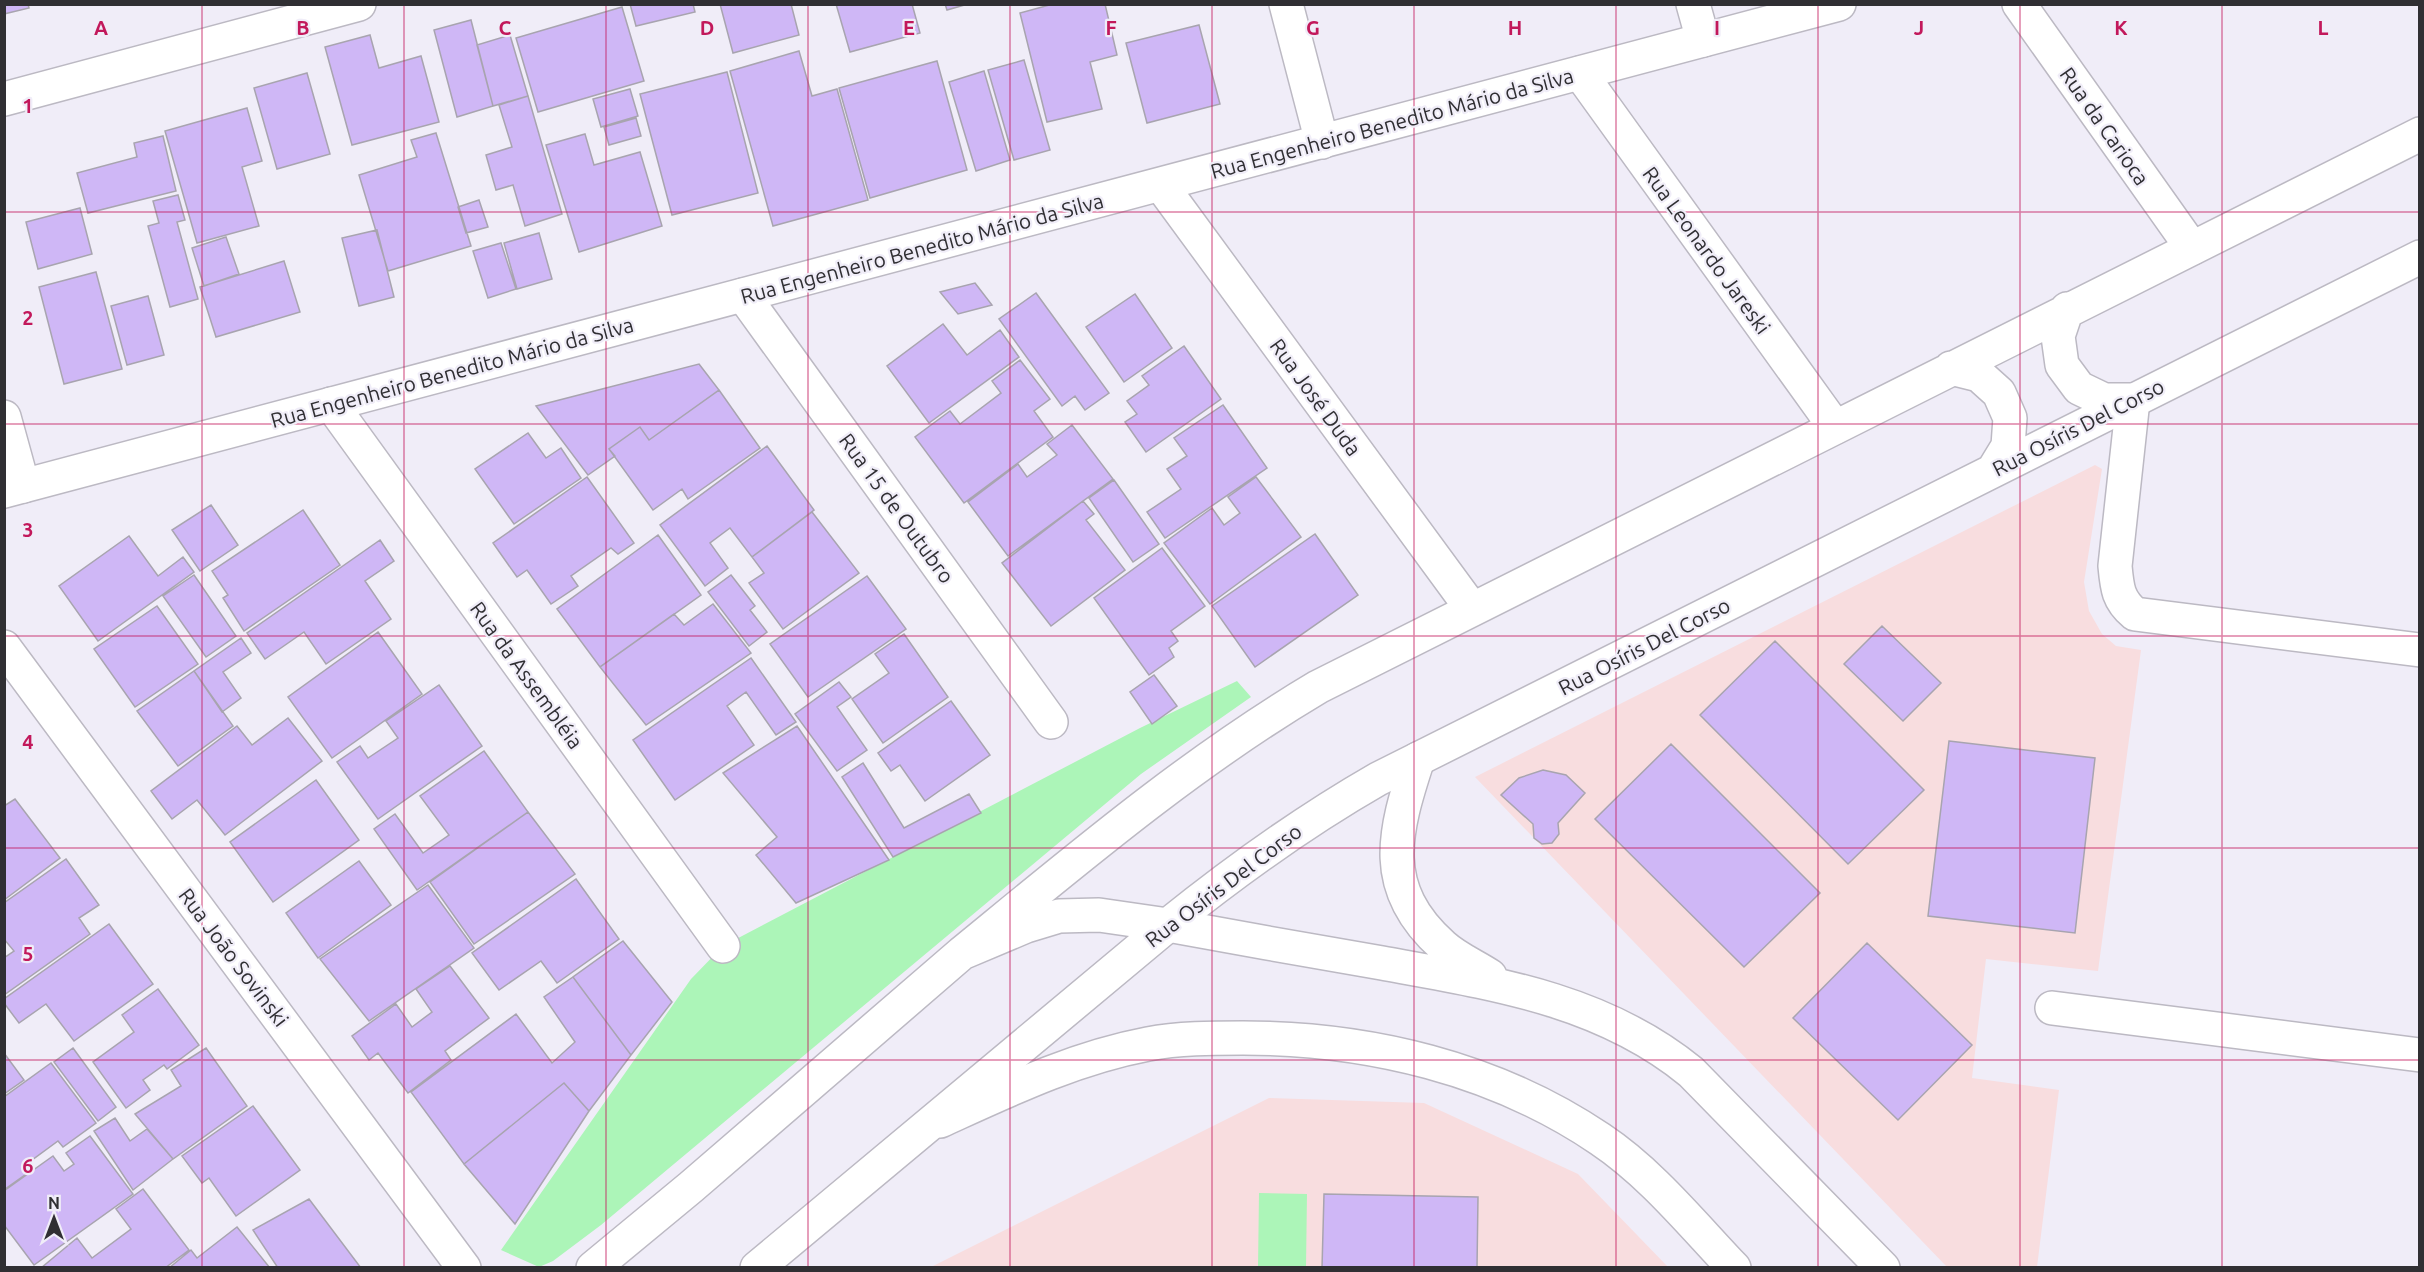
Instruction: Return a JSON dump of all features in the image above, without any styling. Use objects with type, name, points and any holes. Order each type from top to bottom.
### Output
[{"type":"street","points":[[4,99],[359,4]]},
{"type":"street","points":[[1286,4],[1322,142]]},
{"type":"street","points":[[1693,4],[1703,40]]},
{"type":"street","name":"Rua Engenheiro Benedito Mário da Silva","points":[[14,488],[1839,4]]},
{"type":"street","name":"Rua da Carioca","points":[[2019,4],[2192,248]]},
{"type":"street","name":"Rua Leonardo Jareski","points":[[1580,74],[1835,427]]},
{"type":"street","points":[[593,1268],[691,1187],[962,953],[1140,808],[1258,722],[1318,687],[1472,609],[2420,134]]},
{"type":"street","name":"Rua José Duda","points":[[1161,185],[1472,609]]},
{"type":"street","name":"Rua Osíris Del Corso","points":[[928,1127],[1168,925],[1286,835],[1337,802],[1994,469],[2420,257]]},
{"type":"street","name":"Rua 15 de Outubro","points":[[743,295],[1051,722]]},
{"type":"street","points":[[2067,309],[2058,336],[2062,365],[2067,372],[2079,388],[2104,400],[2133,400],[2115,566],[2116,587],[2122,603],[2135,614],[2420,650]]},
{"type":"street","points":[[1951,368],[1978,375],[1999,393],[2010,418],[2008,446],[1994,469]]},
{"type":"street","name":"Rua da Assembléia","points":[[331,404],[723,946]]},
{"type":"street","points":[[4,417],[14,488]]},
{"type":"street","name":"Rua João Sovinski","points":[[4,647],[464,1268]]},
{"type":"street","points":[[1418,759],[1397,833],[1395,862],[1404,895],[1418,921],[1444,948],[1507,986]]},
{"type":"street","points":[[962,953],[1026,926],[1059,916],[1099,915],[1168,925],[1507,986],[1586,1010],[1630,1030],[1668,1053],[1691,1072],[1883,1268]]},
{"type":"street","points":[[2052,1008],[2420,1055]]},
{"type":"street","points":[[757,1268],[928,1127],[1026,1081],[1076,1062],[1149,1044],[1215,1038],[1288,1038],[1351,1045],[1412,1057],[1472,1075],[1563,1117],[1601,1139],[1642,1174],[1734,1268]]},
{"type":"shaded area","points":[[2095,465],[2102,469],[2084,582],[2089,611],[2102,634],[2116,646],[2141,650],[2098,971],[1986,959],[1972,1078],[2059,1090],[2037,1267],[1947,1267],[1475,777]]},
{"type":"shaded area","points":[[1269,1098],[1424,1103],[1578,1174],[1668,1267],[929,1268]]},
{"type":"green space","points":[[1237,681],[1251,697],[1141,774],[601,1225],[553,1261],[539,1267],[501,1250],[691,979],[723,946],[1140,728]]},
{"type":"green space","points":[[1259,1193],[1307,1194],[1306,1267],[1258,1267]]},
{"type":"building","points":[[4,4],[28,4],[29,8],[4,14]]},
{"type":"building","points":[[630,4],[693,4],[695,12],[636,26]]},
{"type":"building","points":[[720,4],[791,4],[799,35],[733,53]]},
{"type":"building","points":[[836,4],[912,4],[920,33],[850,52]]},
{"type":"building","points":[[945,4],[968,4],[947,10]]},
{"type":"building","points":[[1053,4],[1105,4],[1117,55],[1090,62],[1102,109],[1047,122],[1020,13]]},
{"type":"building","points":[[622,7],[644,81],[538,112],[516,38]]},
{"type":"building","points":[[471,20],[493,106],[457,117],[434,30]]},
{"type":"building","points":[[1199,25],[1220,104],[1147,123],[1126,43]]},
{"type":"building","points":[[370,35],[379,68],[421,56],[439,122],[352,145],[325,47]]},
{"type":"building","points":[[510,35],[528,96],[493,106],[477,45]]},
{"type":"building","points":[[799,51],[812,96],[837,89],[868,200],[773,226],[730,71]]},
{"type":"building","points":[[1024,60],[1050,150],[1014,160],[988,70]]},
{"type":"building","points":[[937,61],[967,170],[870,198],[839,88]]},
{"type":"building","points":[[984,71],[1010,160],[976,171],[949,82]]},
{"type":"building","points":[[727,72],[758,193],[672,215],[640,94]]},
{"type":"building","points":[[307,73],[330,154],[277,169],[254,88]]},
{"type":"building","points":[[630,89],[638,116],[601,127],[593,99]]},
{"type":"building","points":[[528,96],[562,214],[525,226],[513,185],[496,190],[486,155],[512,147],[499,105]]},
{"type":"building","points":[[247,108],[262,161],[242,167],[259,226],[197,243],[165,131]]},
{"type":"building","points":[[636,118],[641,136],[609,145],[604,127]]},
{"type":"building","points":[[436,133],[471,246],[388,271],[359,175],[417,157],[411,140]]},
{"type":"building","points":[[585,134],[594,165],[640,152],[662,226],[579,252],[546,145]]},
{"type":"building","points":[[163,136],[176,191],[88,213],[77,173],[137,157],[134,143]]},
{"type":"building","points":[[178,195],[185,220],[177,222],[198,299],[170,307],[148,226],[159,223],[153,201]]},
{"type":"building","points":[[479,200],[488,227],[466,233],[458,207]]},
{"type":"building","points":[[80,208],[92,254],[38,269],[26,222]]},
{"type":"building","points":[[377,230],[394,297],[359,306],[342,238]]},
{"type":"building","points":[[539,233],[552,279],[517,289],[504,243]]},
{"type":"building","points":[[226,237],[239,274],[204,286],[192,248]]},
{"type":"building","points":[[501,243],[516,289],[488,298],[473,251]]},
{"type":"building","points":[[284,261],[300,312],[216,337],[200,287]]},
{"type":"building","points":[[96,272],[122,369],[64,384],[39,287]]},
{"type":"building","points":[[975,283],[992,305],[958,314],[940,292]]},
{"type":"building","points":[[1036,293],[1109,393],[1085,410],[1075,396],[1062,406],[999,319]]},
{"type":"building","points":[[1135,294],[1172,348],[1124,382],[1086,327]]},
{"type":"building","points":[[148,296],[164,355],[127,365],[111,306]]},
{"type":"building","points":[[943,324],[967,355],[1000,330],[1019,357],[929,423],[887,366]]},
{"type":"building","points":[[1184,346],[1221,399],[1146,452],[1125,422],[1137,414],[1127,401],[1149,385],[1142,376]]},
{"type":"building","points":[[1020,360],[1050,399],[1034,411],[1053,437],[964,503],[915,437],[950,411],[960,424],[1001,393],[992,381]]},
{"type":"building","points":[[699,364],[719,390],[649,440],[640,427],[609,449],[615,456],[588,475],[536,406]]},
{"type":"building","points":[[719,390],[760,448],[688,499],[682,489],[653,510],[609,449],[640,427],[649,440]]},
{"type":"building","points":[[1223,405],[1267,468],[1165,538],[1147,512],[1181,489],[1167,469],[1187,456],[1174,438]]},
{"type":"building","points":[[1072,425],[1113,479],[1008,556],[968,502],[1018,464],[1027,477],[1057,455],[1047,444]]},
{"type":"building","points":[[528,433],[546,458],[561,448],[581,478],[514,524],[475,469]]},
{"type":"building","points":[[767,446],[814,510],[752,557],[730,528],[710,543],[728,568],[705,586],[660,525]]},
{"type":"building","points":[[587,477],[634,543],[618,554],[611,548],[571,576],[578,586],[551,604],[527,570],[517,577],[493,543]]},
{"type":"building","points":[[1256,477],[1301,537],[1210,604],[1164,543],[1212,508],[1224,525],[1240,513],[1228,497]]},
{"type":"building","points":[[1114,480],[1159,544],[1133,562],[1089,498]]},
{"type":"building","points":[[1083,501],[1094,514],[1086,520],[1125,570],[1051,626],[1002,563]]},
{"type":"building","points":[[211,505],[238,545],[200,571],[172,530]]},
{"type":"building","points":[[303,510],[340,565],[244,631],[223,598],[228,595],[212,571]]},
{"type":"building","points":[[812,512],[859,573],[783,629],[749,583],[764,573],[752,557]]},
{"type":"building","points":[[1315,534],[1358,595],[1255,667],[1212,606]]},
{"type":"building","points":[[658,535],[701,595],[600,667],[557,609]]},
{"type":"building","points":[[129,536],[158,576],[183,557],[194,572],[98,641],[59,586]]},
{"type":"building","points":[[380,540],[394,561],[365,581],[391,619],[326,664],[304,632],[265,659],[247,633]]},
{"type":"building","points":[[1162,548],[1205,606],[1171,631],[1178,641],[1169,648],[1174,657],[1149,675],[1094,598]]},
{"type":"building","points":[[194,575],[236,636],[206,657],[163,596]]},
{"type":"building","points":[[731,575],[755,606],[750,610],[767,632],[749,646],[708,592]]},
{"type":"building","points":[[867,576],[906,629],[808,697],[770,644]]},
{"type":"building","points":[[713,604],[751,653],[646,725],[600,667],[674,614],[684,625]]},
{"type":"building","points":[[157,606],[198,664],[135,707],[94,649]]},
{"type":"building","points":[[1882,626],[1941,683],[1903,721],[1844,664]]},
{"type":"building","points":[[378,632],[422,694],[332,758],[288,697]]},
{"type":"building","points":[[904,634],[948,697],[883,743],[852,699],[889,673],[875,654]]},
{"type":"building","points":[[241,638],[251,653],[223,672],[241,698],[222,712],[194,671]]},
{"type":"building","points":[[1775,641],[1924,790],[1848,864],[1700,715]]},
{"type":"building","points":[[751,658],[796,722],[776,735],[746,692],[727,706],[754,745],[675,800],[633,740]]},
{"type":"building","points":[[194,671],[233,726],[178,766],[137,711]]},
{"type":"building","points":[[1154,675],[1177,706],[1152,724],[1130,692]]},
{"type":"building","points":[[839,682],[851,697],[837,707],[867,750],[837,771],[795,714]]},
{"type":"building","points":[[439,685],[482,746],[378,819],[337,762],[360,746],[368,758],[398,738],[386,721]]},
{"type":"building","points":[[951,701],[990,755],[925,801],[900,765],[891,771],[878,753]]},
{"type":"building","points":[[288,718],[322,761],[225,835],[197,800],[172,819],[151,791],[237,726],[252,745]]},
{"type":"building","points":[[797,726],[889,860],[796,903],[756,855],[777,837],[723,773]]},
{"type":"building","points":[[1949,741],[2095,758],[2075,933],[1928,916]]},
{"type":"building","points":[[1671,744],[1820,893],[1744,967],[1595,819]]},
{"type":"building","points":[[484,751],[528,812],[417,890],[374,829],[395,814],[423,853],[449,835],[420,796]]},
{"type":"building","points":[[863,763],[904,828],[969,794],[981,813],[893,857],[842,777]]},
{"type":"building","points":[[1543,770],[1566,775],[1585,793],[1558,823],[1559,834],[1552,843],[1542,844],[1534,838],[1533,824],[1501,795],[1519,778]]},
{"type":"building","points":[[316,780],[359,840],[273,902],[230,842]]},
{"type":"building","points":[[15,799],[60,858],[4,900],[4,806]]},
{"type":"building","points":[[528,812],[575,874],[474,944],[430,882]]},
{"type":"building","points":[[66,859],[99,905],[79,918],[90,934],[4,995],[4,958],[14,951],[4,939],[4,903]]},
{"type":"building","points":[[359,861],[391,905],[318,958],[286,913]]},
{"type":"building","points":[[576,879],[619,939],[557,983],[541,961],[499,990],[472,953]]},
{"type":"building","points":[[428,885],[474,948],[369,1021],[320,959]]},
{"type":"building","points":[[109,924],[153,984],[74,1041],[46,1004],[19,1023],[4,1003],[4,999]]},
{"type":"building","points":[[623,941],[672,1002],[631,1055],[573,977]]},
{"type":"building","points":[[1867,943],[1972,1045],[1898,1120],[1793,1018]]},
{"type":"building","points":[[450,966],[489,1018],[445,1051],[451,1060],[408,1093],[378,1053],[369,1060],[352,1036],[396,1004],[412,1027],[432,1012],[416,989]]},
{"type":"building","points":[[573,977],[631,1055],[589,1111],[564,1083],[464,1164],[411,1092],[516,1014],[552,1063],[575,1042],[544,997]]},
{"type":"building","points":[[158,989],[199,1045],[167,1069],[164,1065],[143,1080],[150,1090],[126,1108],[93,1062],[134,1032],[122,1015]]},
{"type":"building","points":[[73,1048],[116,1107],[98,1121],[54,1062]]},
{"type":"building","points":[[206,1048],[247,1106],[173,1159],[135,1114],[181,1086],[171,1070]]},
{"type":"building","points":[[4,1053],[24,1080],[4,1094]]},
{"type":"building","points":[[51,1063],[96,1123],[63,1147],[58,1141],[24,1166],[29,1172],[5,1189],[4,1097]]},
{"type":"building","points":[[564,1083],[589,1111],[515,1224],[464,1164]]},
{"type":"building","points":[[253,1106],[300,1170],[236,1216],[209,1178],[202,1183],[182,1156]]},
{"type":"building","points":[[115,1118],[130,1141],[147,1129],[173,1159],[133,1190],[94,1131]]},
{"type":"building","points":[[90,1136],[133,1194],[34,1265],[4,1225],[4,1191],[53,1156],[64,1171],[74,1164],[66,1153]]},
{"type":"building","points":[[143,1189],[189,1250],[165,1268],[41,1268],[77,1238],[92,1258],[131,1229],[116,1209]]},
{"type":"building","points":[[1324,1194],[1478,1197],[1477,1268],[1322,1268]]},
{"type":"building","points":[[309,1199],[361,1268],[278,1268],[253,1230]]},
{"type":"building","points":[[237,1227],[270,1268],[169,1268],[191,1250],[197,1258]]}]
